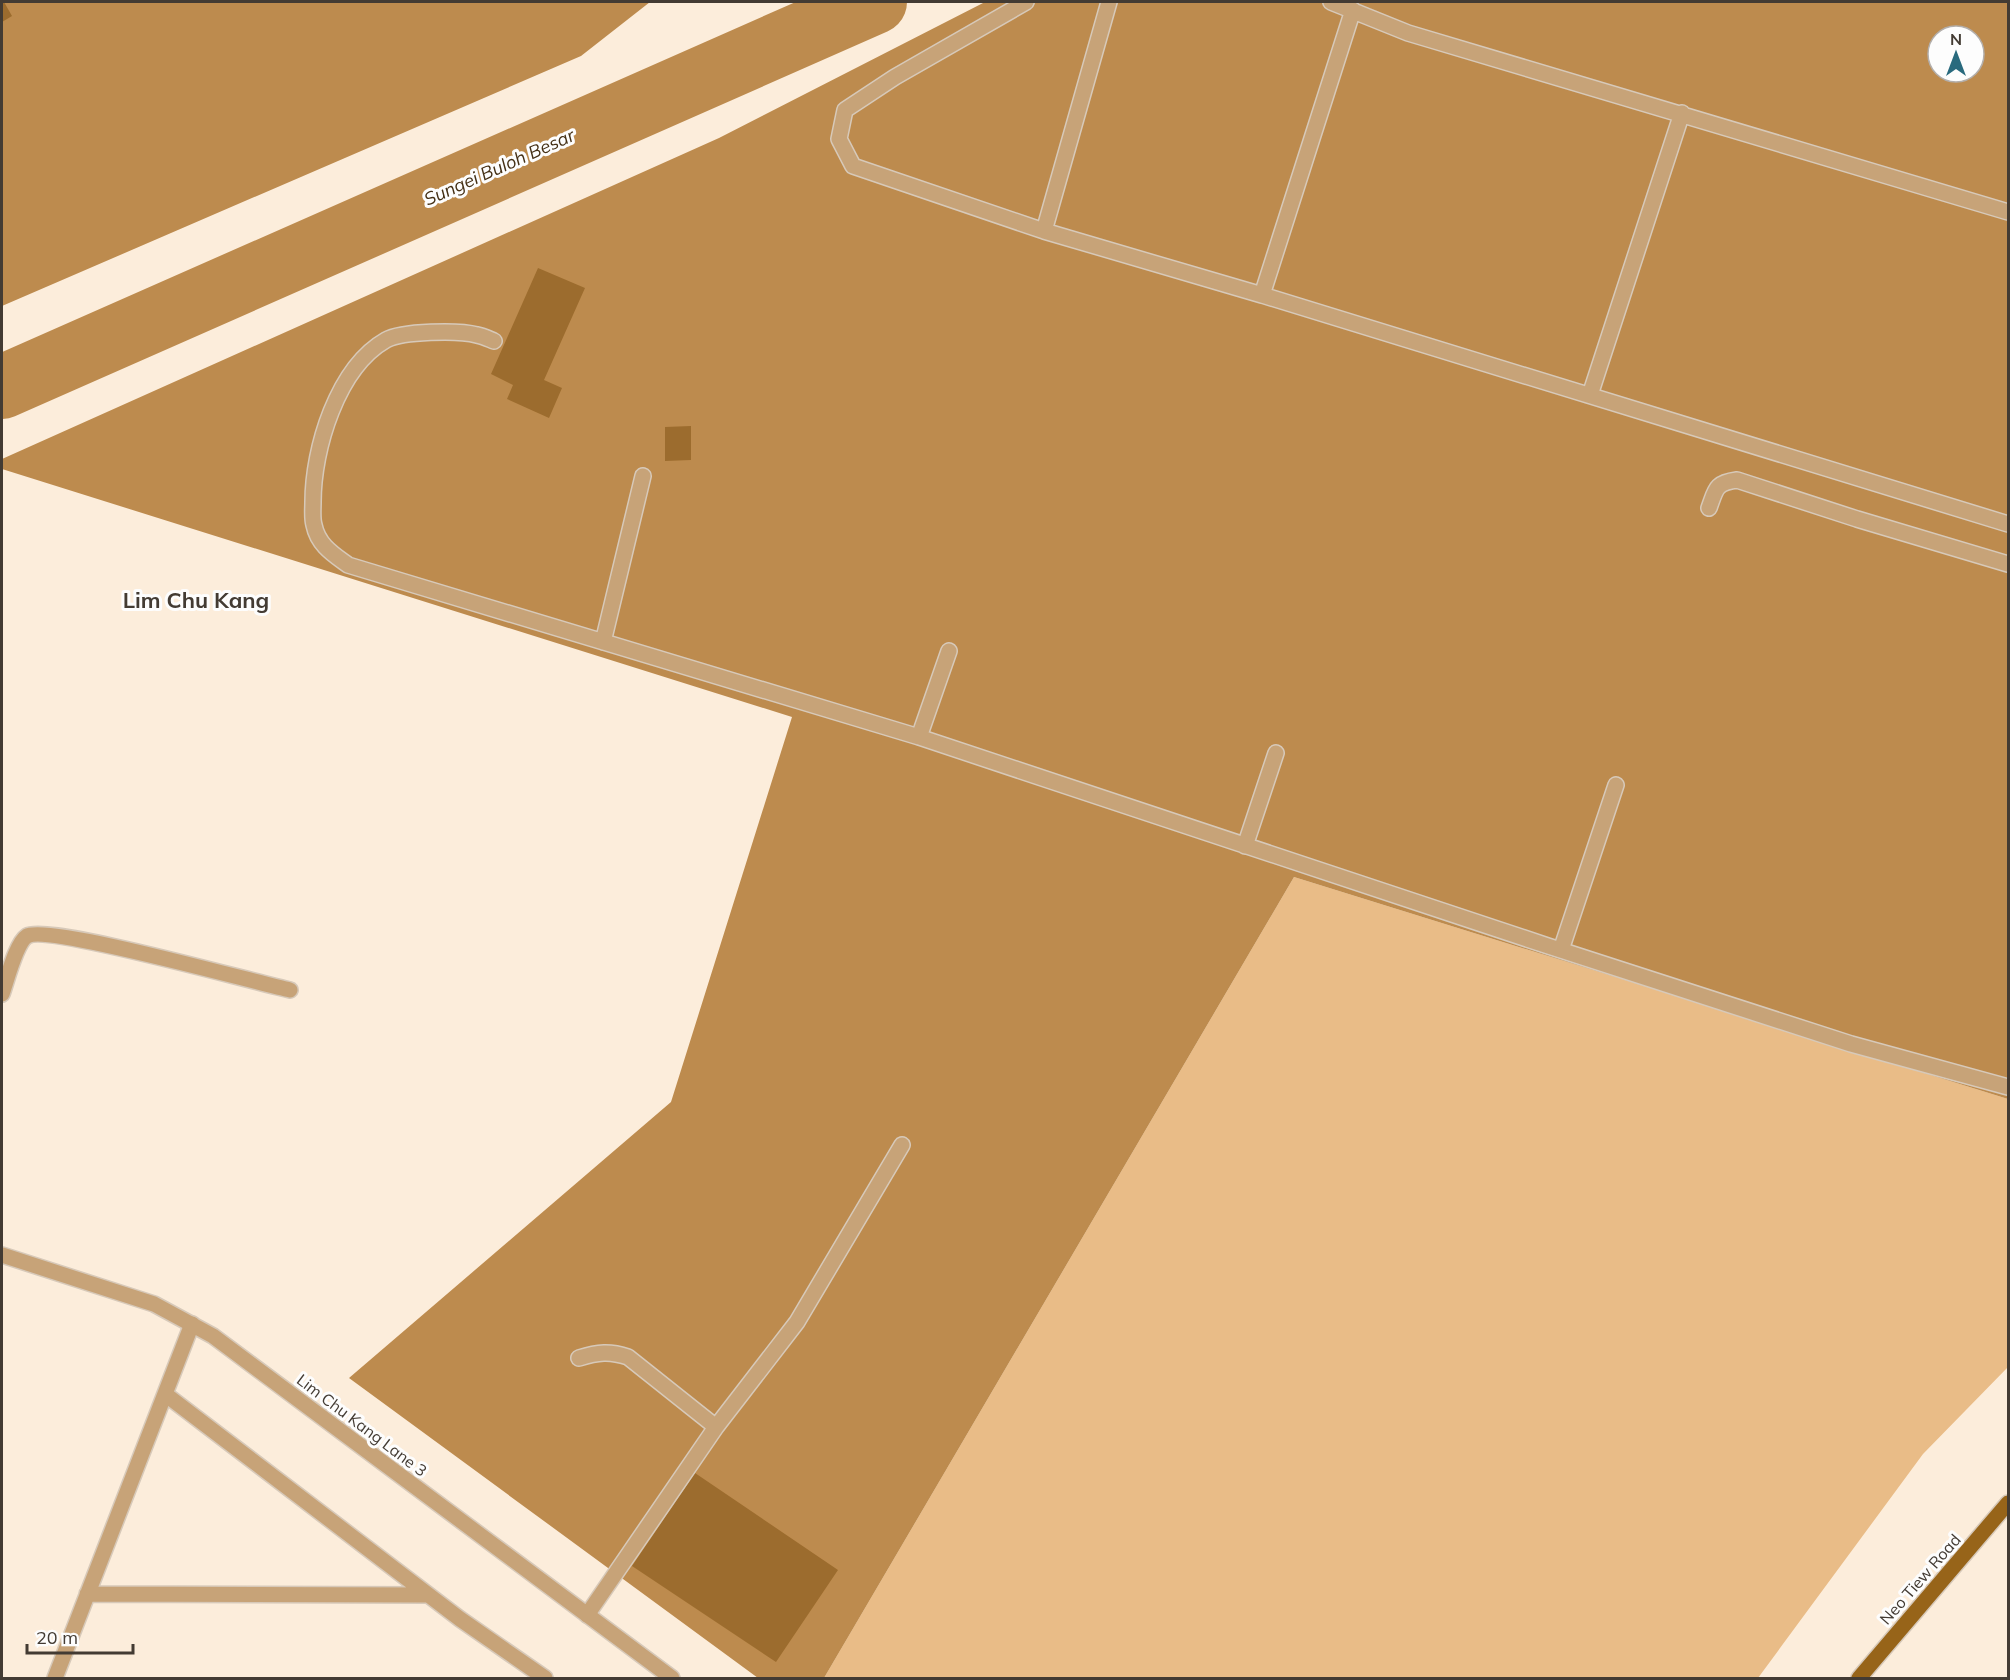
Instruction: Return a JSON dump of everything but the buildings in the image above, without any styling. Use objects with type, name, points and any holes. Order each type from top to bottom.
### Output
[{"type":"main road","name":"Neo Tiew Road","points":[[1859,1678],[2008,1503]]},
{"type":"street","points":[[1026,2],[895,77],[845,110],[839,139],[852,166],[1044,231],[1262,295],[2008,524]]},
{"type":"street","points":[[1044,231],[1109,2]]},
{"type":"street","points":[[1331,2],[1408,33],[2008,212]]},
{"type":"street","points":[[1262,295],[1353,10]]},
{"type":"street","points":[[1590,395],[1682,113]]},
{"type":"street","points":[[494,341],[475,334],[436,333],[388,339],[368,353],[346,382],[329,418],[316,460],[314,525],[324,548],[348,566],[919,737],[1851,1044],[2008,1087]]},
{"type":"street","points":[[603,642],[643,476]]},
{"type":"street","points":[[1709,508],[1717,487],[1724,482],[1737,480],[2008,564]]},
{"type":"street","points":[[919,737],[949,651]]},
{"type":"street","points":[[1245,846],[1275,753]]},
{"type":"street","points":[[1561,950],[1616,785]]},
{"type":"street","points":[[2,994],[21,941],[29,935],[41,934],[79,938],[290,990]]},
{"type":"street","points":[[586,1615],[716,1427],[797,1322],[902,1145]]},
{"type":"street","name":"Lim Chu Kang Lane 3","points":[[2,1255],[154,1304],[213,1336],[672,1678]]},
{"type":"street","points":[[55,1678],[192,1324]]},
{"type":"street","points":[[579,1358],[597,1352],[613,1352],[628,1357],[716,1427]]},
{"type":"street","points":[[165,1394],[428,1595],[544,1678]]},
{"type":"street","points":[[87,1594],[428,1595]]},
{"type":"shaded area","points":[[2,2],[650,2],[581,56],[2,306]]},
{"type":"shaded area","points":[[985,2],[2008,2],[2008,1099],[1294,877],[824,1678],[758,1678],[349,1378],[671,1102],[792,717],[2,469],[2,459],[719,138]]},
{"type":"shaded area","points":[[1294,877],[2008,1099],[2008,1367],[1923,1454],[1758,1678],[824,1678]]},
{"type":"waterway","name":"Sungei Buloh Besar","points":[[2,387],[875,2]]},
{"type":"district","name":"Lim Chu Kang","points":[[196,600]]}]
